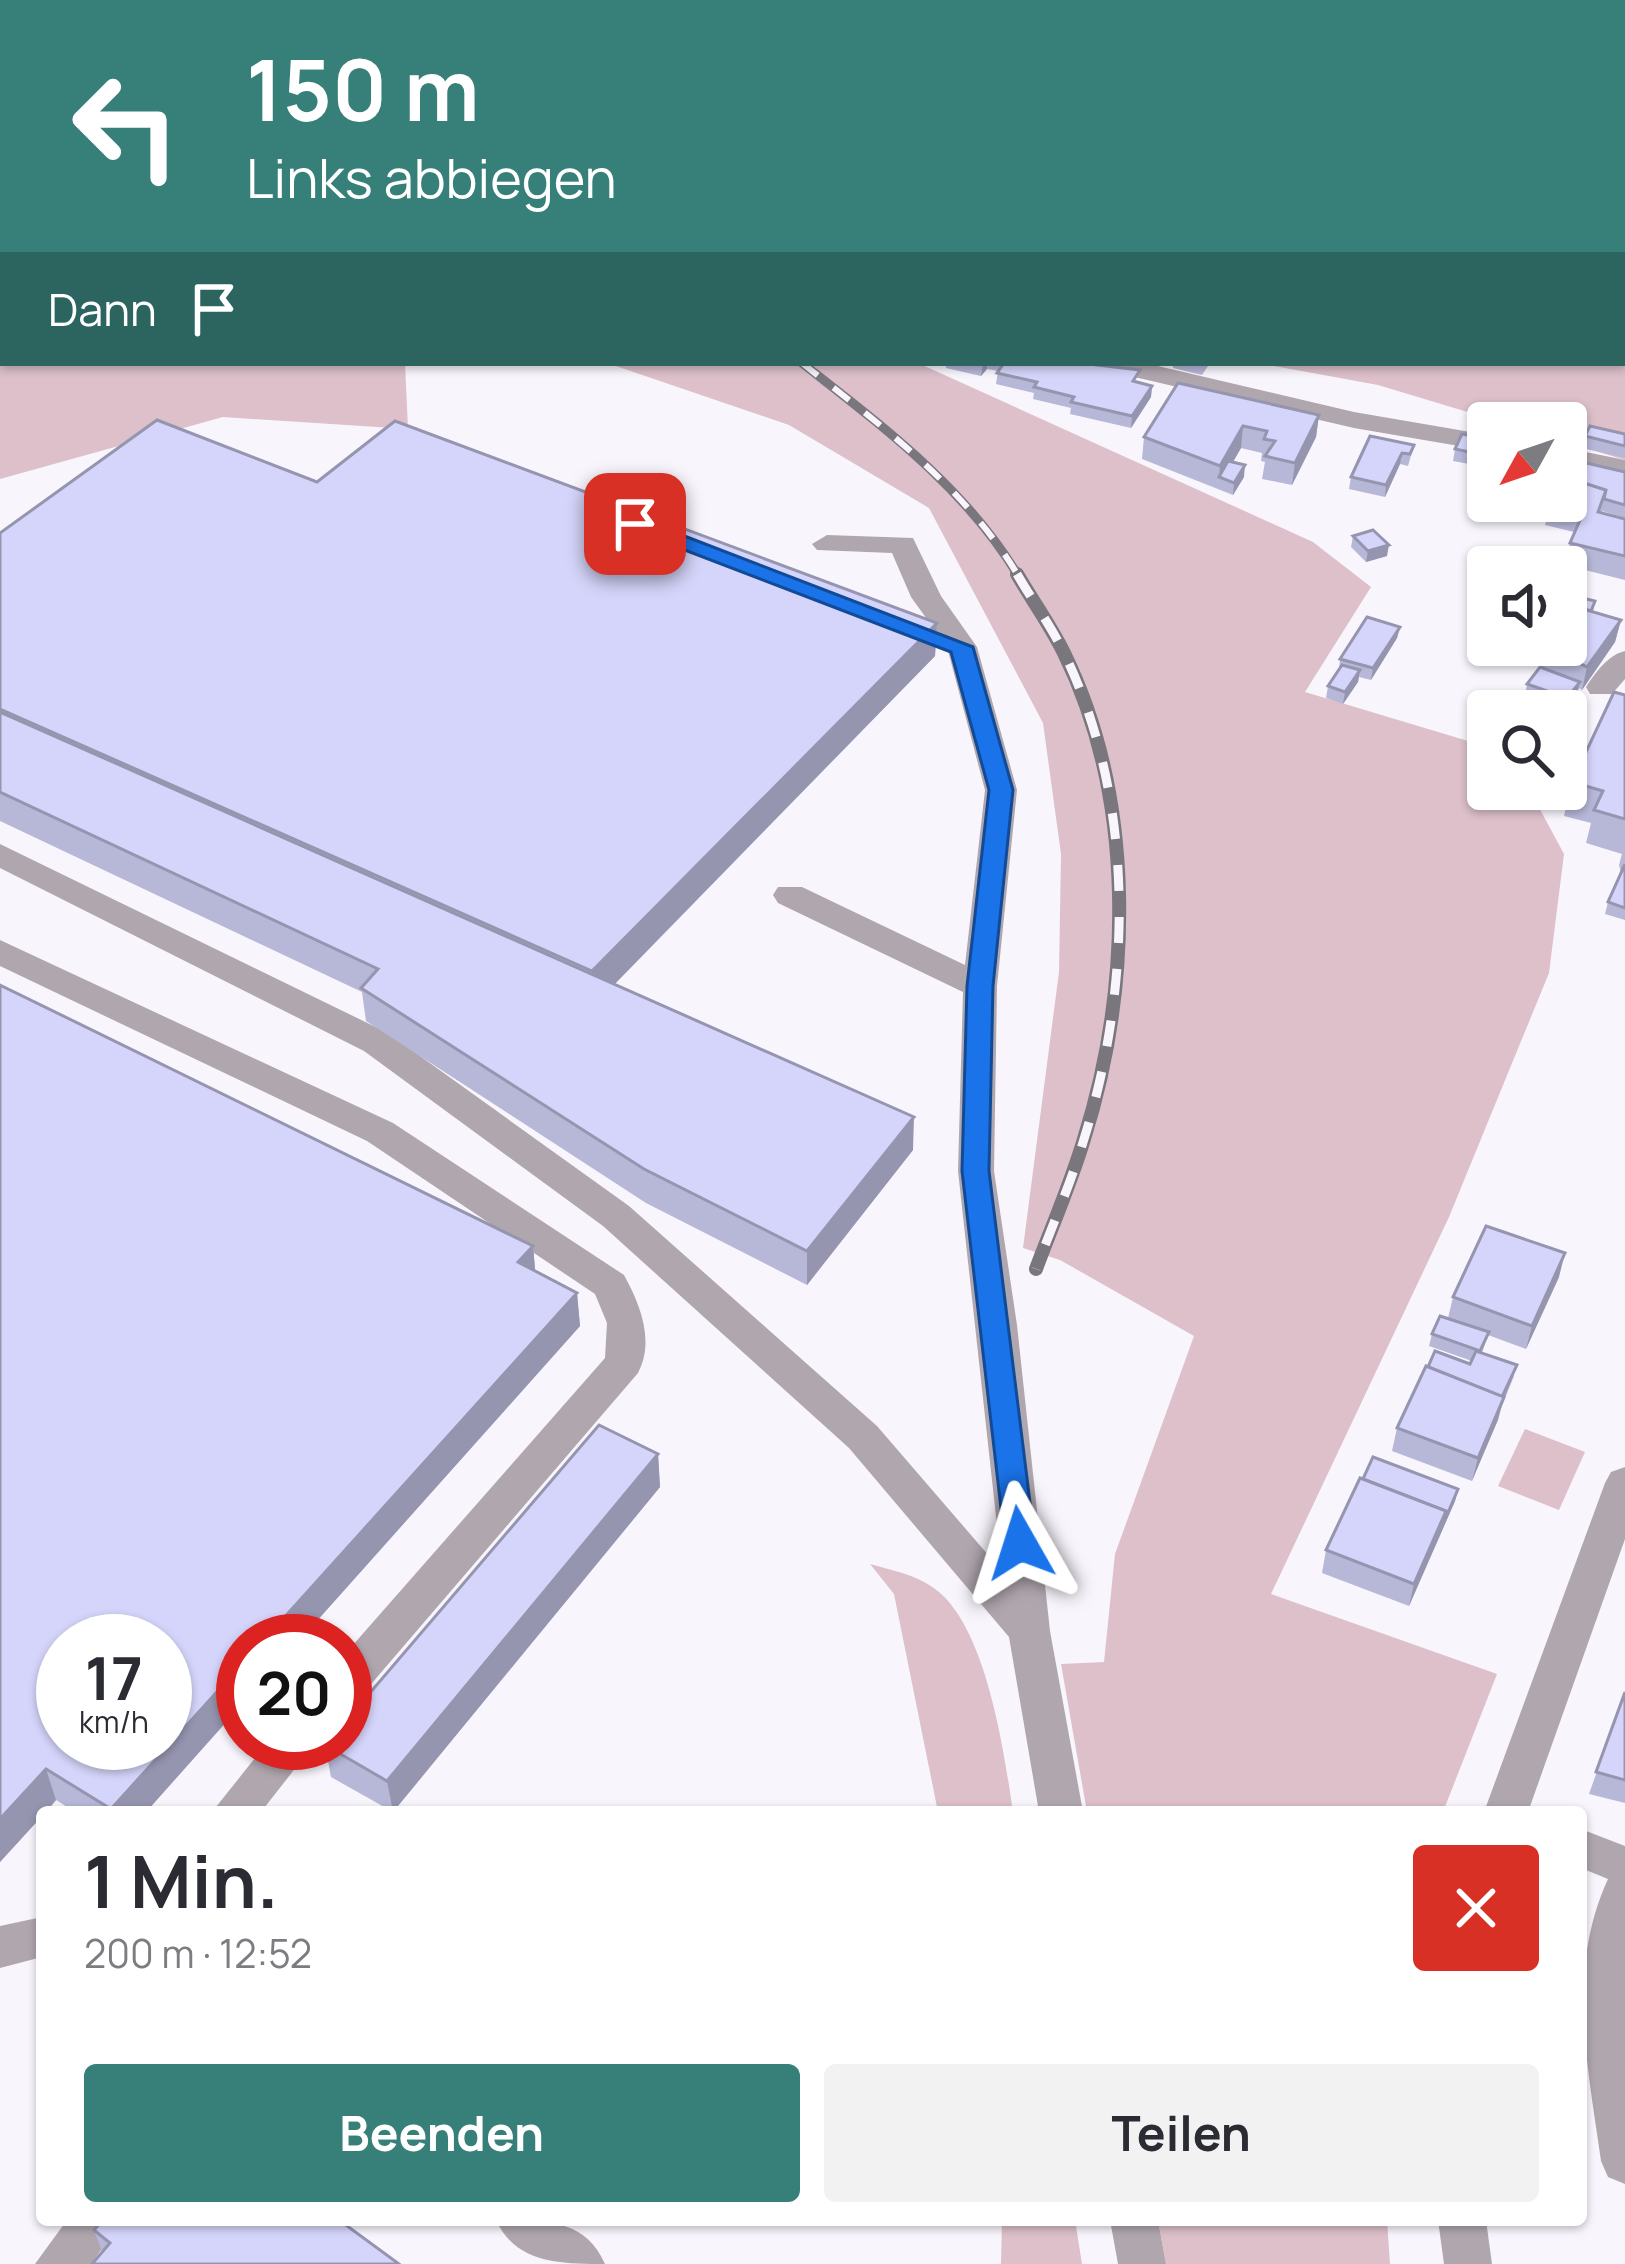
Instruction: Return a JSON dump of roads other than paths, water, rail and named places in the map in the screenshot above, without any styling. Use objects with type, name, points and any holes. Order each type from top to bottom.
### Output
[{"type":"street","points":[[1123,366],[1354,420],[1467,439]]},
{"type":"street","points":[[1587,461],[1625,469]]},
{"type":"street","points":[[827,544],[903,544],[926,597],[962,647],[1001,790],[980,986],[976,1171],[998,1325],[1029,1631],[1060,1806]]},
{"type":"street","points":[[914,631],[962,647]]},
{"type":"street","points":[[1601,687],[1625,660]]},
{"type":"street","points":[[0,855],[376,1042],[616,1216],[863,1438],[1029,1631]]},
{"type":"street","points":[[790,895],[980,986]]},
{"type":"street","points":[[0,952],[380,1132],[611,1285],[626,1323],[624,1362],[372,1653]]},
{"type":"street","points":[[1508,1806],[1625,1483]]},
{"type":"street","points":[[239,1806],[271,1770]]},
{"type":"street","points":[[1587,1850],[1625,1866]]},
{"type":"street","points":[[1625,1890],[1601,1998],[1625,2161]]},
{"type":"street","points":[[0,1947],[36,1938]]},
{"type":"street","points":[[59,2264],[94,2226]]},
{"type":"street","points":[[528,2226],[581,2264]]},
{"type":"street","points":[[1135,2226],[1142,2264]]},
{"type":"street","points":[[1463,2226],[1468,2264]]},
{"type":"railway","points":[[806,366],[948,487],[1019,577]]},
{"type":"railway","points":[[1017,574],[1059,643],[1088,710],[1115,831],[1119,894],[1118,957],[1100,1080],[1079,1155],[1036,1269]]}]
